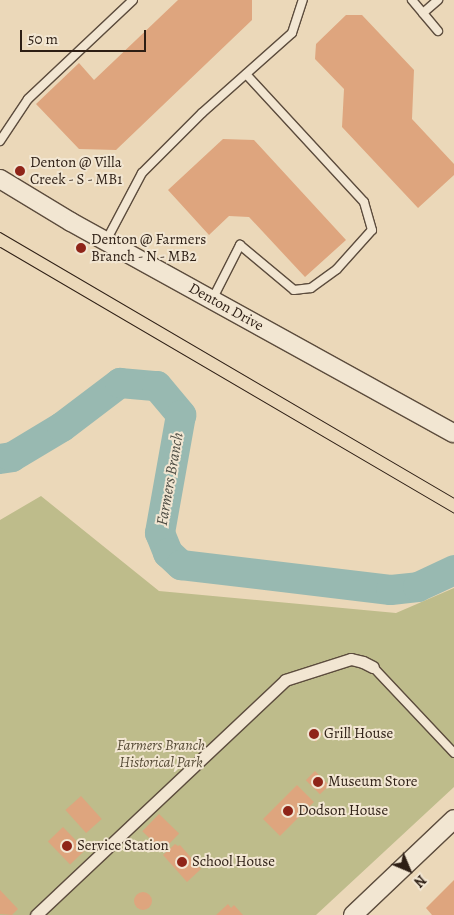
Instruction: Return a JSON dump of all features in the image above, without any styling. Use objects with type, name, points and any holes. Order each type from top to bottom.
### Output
[{"type":"street","name":"Denton Drive","points":[[0,179],[106,241],[454,433]]},
{"type":"street","points":[[36,915],[285,680],[351,659],[373,667]]},
{"type":"street","points":[[353,915],[454,820]]},
{"type":"lane","points":[[0,141],[28,99],[133,0]]},
{"type":"lane","points":[[106,241],[142,173],[202,113],[292,33],[303,0]]},
{"type":"lane","points":[[412,0],[438,30]]},
{"type":"lane","points":[[423,13],[438,0]]},
{"type":"lane","points":[[212,300],[240,245],[294,290],[311,288],[337,269],[372,230],[364,202],[246,74]]},
{"type":"lane","points":[[373,667],[454,753]]},
{"type":"green space","name":"Farmers Branch Historical Park","points":[[41,496],[159,591],[396,613],[454,588],[454,787],[316,915],[0,915],[0,520]]},
{"type":"building","points":[[178,0],[252,0],[252,20],[116,150],[79,149],[36,104],[79,63],[94,80]]},
{"type":"building","points":[[346,15],[362,15],[414,70],[412,119],[454,164],[454,175],[418,208],[342,127],[344,89],[315,59],[316,44]]},
{"type":"building","points":[[223,139],[254,140],[346,240],[305,277],[249,217],[229,216],[209,235],[168,190]]},
{"type":"building","name":"Grill House","points":[[314,727],[322,734],[316,742],[307,735]]},
{"type":"building","name":"Museum Store","points":[[315,771],[329,785],[320,794],[306,780]]},
{"type":"building","name":"Dodson House","points":[[297,785],[314,802],[280,836],[263,819]]},
{"type":"building","points":[[81,796],[102,819],[86,833],[65,810]]},
{"type":"building","points":[[159,814],[179,833],[162,851],[142,831]]},
{"type":"building","name":"Service Station","points":[[63,827],[85,850],[70,865],[48,842]]},
{"type":"building","name":"School House","points":[[175,844],[180,845],[201,869],[187,882],[163,855]]},
{"type":"building","points":[[454,880],[454,915],[432,915],[426,908]]},
{"type":"building","points":[[0,890],[18,909],[12,915],[0,914]]},
{"type":"building","points":[[139,892],[147,892],[152,897],[150,908],[139,910],[134,905],[134,897]]},
{"type":"building","points":[[228,904],[231,908],[234,905],[243,915],[216,915]]},
{"type":"waterway","name":"Farmers Branch","points":[[0,459],[12,457],[62,427],[120,383],[157,386],[181,415],[160,533],[168,553],[181,565],[391,590],[418,587],[454,570]]},
{"type":"tram line","points":[[0,232],[454,498]]},
{"type":"tram line","points":[[0,247],[454,513]]},
{"type":"place","name":"Denton @ Villa Creek - S - MB1","points":[[20,171]]},
{"type":"place","name":"Denton @ Farmers Branch - N - MB2","points":[[81,248]]},
{"type":"place","name":"Grill House","points":[[314,734]]},
{"type":"place","name":"Museum Store","points":[[318,782]]},
{"type":"place","name":"Dodson House","points":[[288,811]]},
{"type":"place","name":"Service Station","points":[[67,846]]},
{"type":"place","name":"School House","points":[[182,862]]}]
